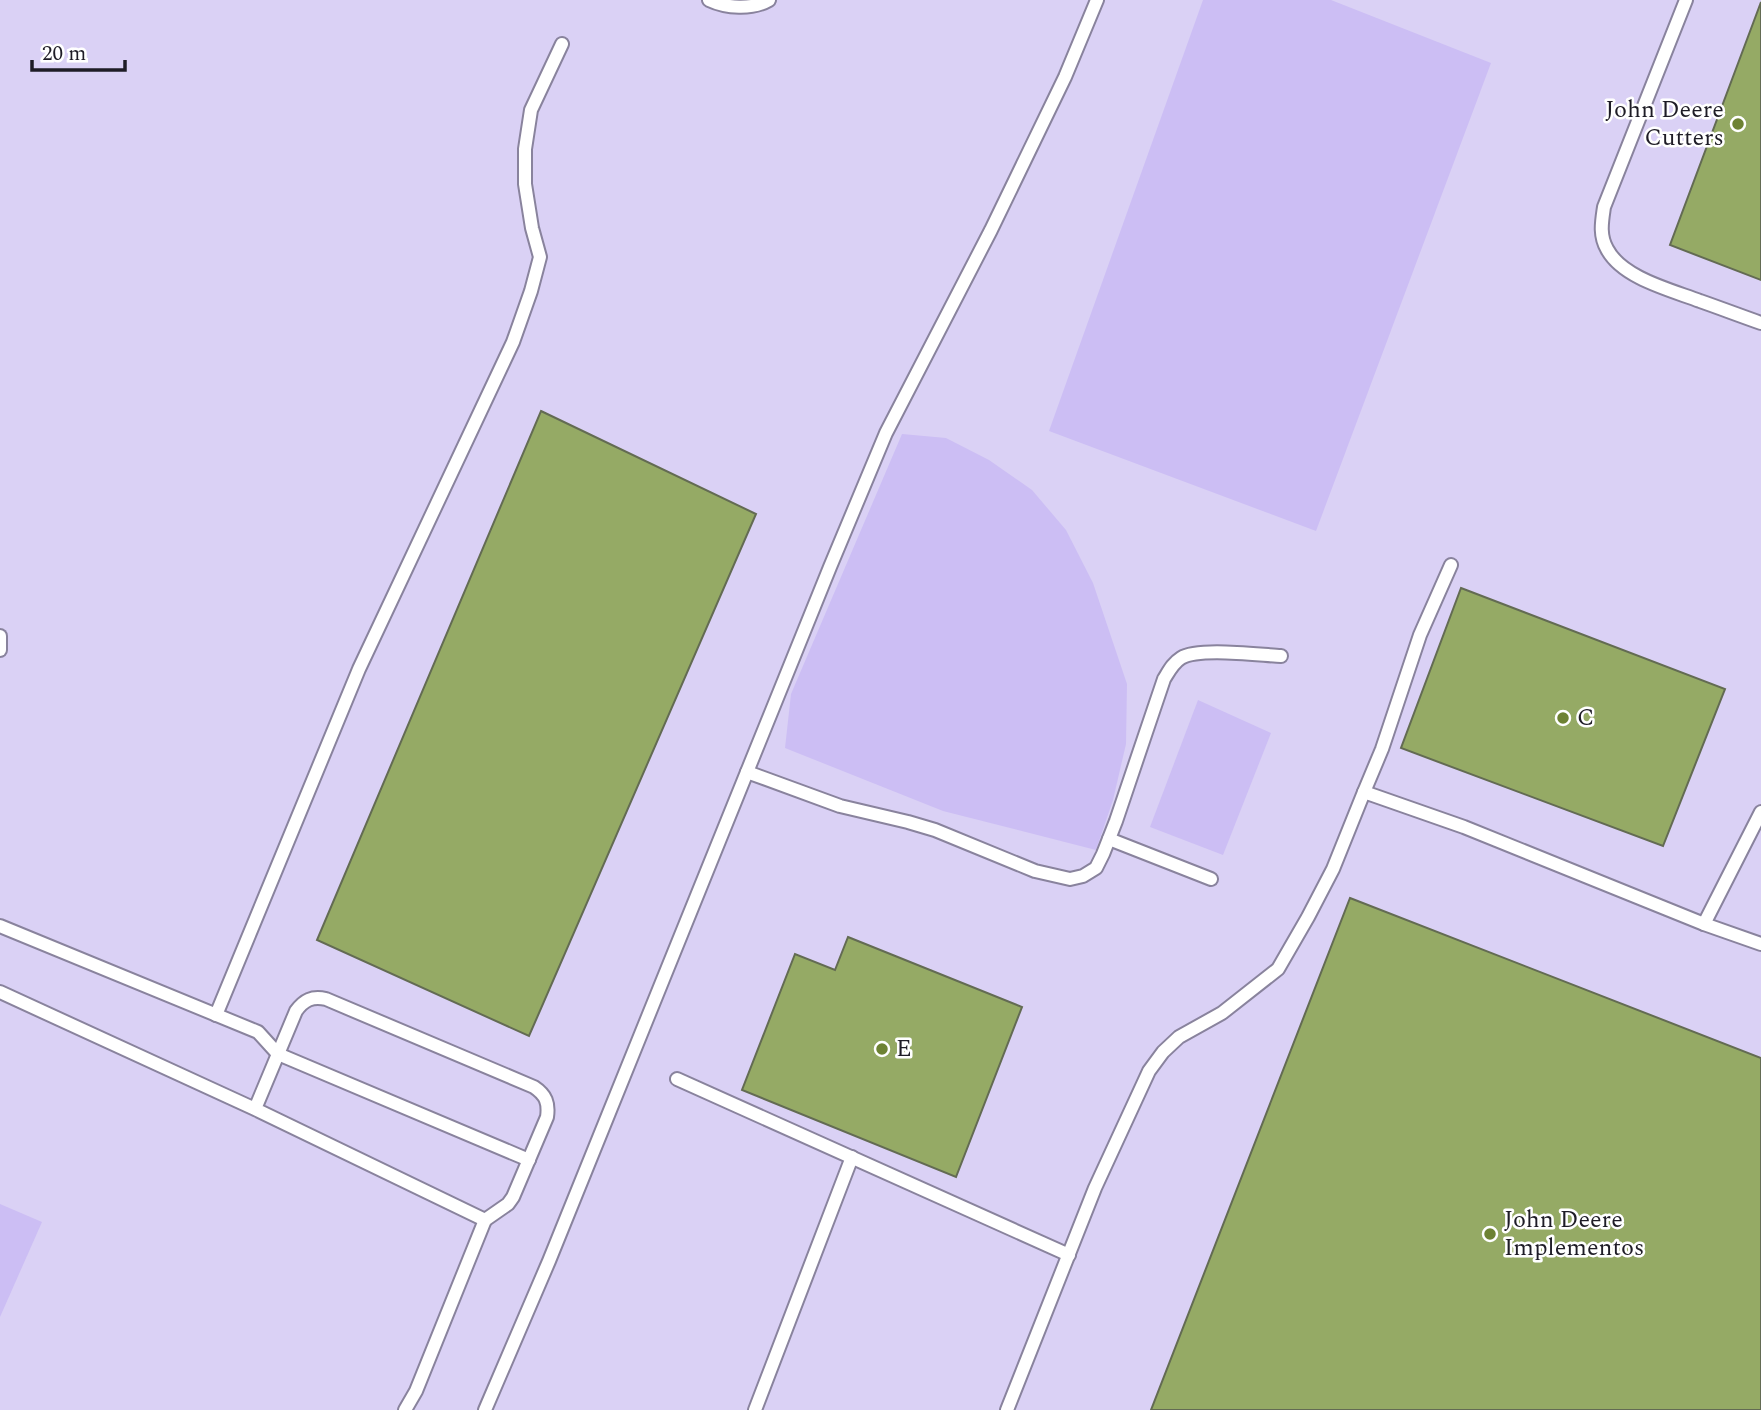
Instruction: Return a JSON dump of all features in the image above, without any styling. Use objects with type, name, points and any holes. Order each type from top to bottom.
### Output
[{"type":"lane","points":[[709,0],[740,8],[769,0]]},
{"type":"lane","points":[[485,1410],[549,1261],[886,433],[991,230],[1065,77],[1097,0]]},
{"type":"lane","points":[[1686,0],[1604,207],[1601,231],[1603,241],[1617,262],[1656,285],[1761,323]]},
{"type":"lane","points":[[216,1015],[359,669],[513,342],[527,304],[540,257],[527,195],[525,149],[531,110],[562,44]]},
{"type":"lane","points":[[1007,1410],[1096,1188],[1149,1071],[1179,1037],[1222,1013],[1278,969],[1308,917],[1333,869],[1382,750],[1420,635],[1451,565]]},
{"type":"lane","points":[[0,636],[0,650]]},
{"type":"lane","points":[[747,772],[840,806],[936,830],[1035,871],[1070,879],[1083,876],[1096,868],[1109,839],[1164,679],[1173,665],[1183,656],[1204,652],[1281,656]]},
{"type":"lane","points":[[1364,792],[1464,827],[1704,924],[1761,944]]},
{"type":"lane","points":[[1704,924],[1761,812]]},
{"type":"lane","points":[[1109,839],[1211,879]]},
{"type":"lane","points":[[0,926],[258,1032],[278,1054],[529,1160]]},
{"type":"lane","points":[[0,992],[255,1109],[485,1220]]},
{"type":"lane","points":[[255,1109],[296,1011],[309,999],[317,998],[326,999],[534,1087],[542,1092],[547,1100],[547,1117],[513,1197],[508,1204],[485,1220],[416,1391],[405,1410]]},
{"type":"lane","points":[[677,1079],[1069,1255]]},
{"type":"lane","points":[[755,1410],[852,1157]]},
{"type":"shaded area","points":[[0,0],[1761,0],[1761,1410],[0,1410]]},
{"type":"shaded area","points":[[1203,0],[1331,0],[1491,63],[1316,531],[1049,431]]},
{"type":"shaded area","points":[[902,434],[946,438],[989,460],[1032,490],[1066,530],[1093,583],[1127,684],[1126,744],[1113,800],[1096,850],[943,811],[785,748],[791,694]]},
{"type":"shaded area","points":[[1198,700],[1271,733],[1223,855],[1150,827]]},
{"type":"shaded area","points":[[0,1204],[42,1222],[0,1317]]},
{"type":"building","name":"John Deere Cutters","points":[[1761,2],[1761,280],[1670,245]]},
{"type":"building","points":[[541,411],[756,514],[529,1036],[317,940]]},
{"type":"building","name":"C","points":[[1461,588],[1725,689],[1663,846],[1401,748]]},
{"type":"building","name":"John Deere Implementos","points":[[1350,898],[1761,1058],[1761,1410],[1151,1410]]},
{"type":"building","name":"E","points":[[848,937],[1022,1007],[956,1177],[742,1090],[795,954],[835,970]]},
{"type":"place","name":"John Deere Cutters","points":[[1738,124]]},
{"type":"place","name":"C","points":[[1563,718]]},
{"type":"place","name":"E","points":[[882,1049]]},
{"type":"place","name":"John Deere Implementos","points":[[1490,1234]]}]
